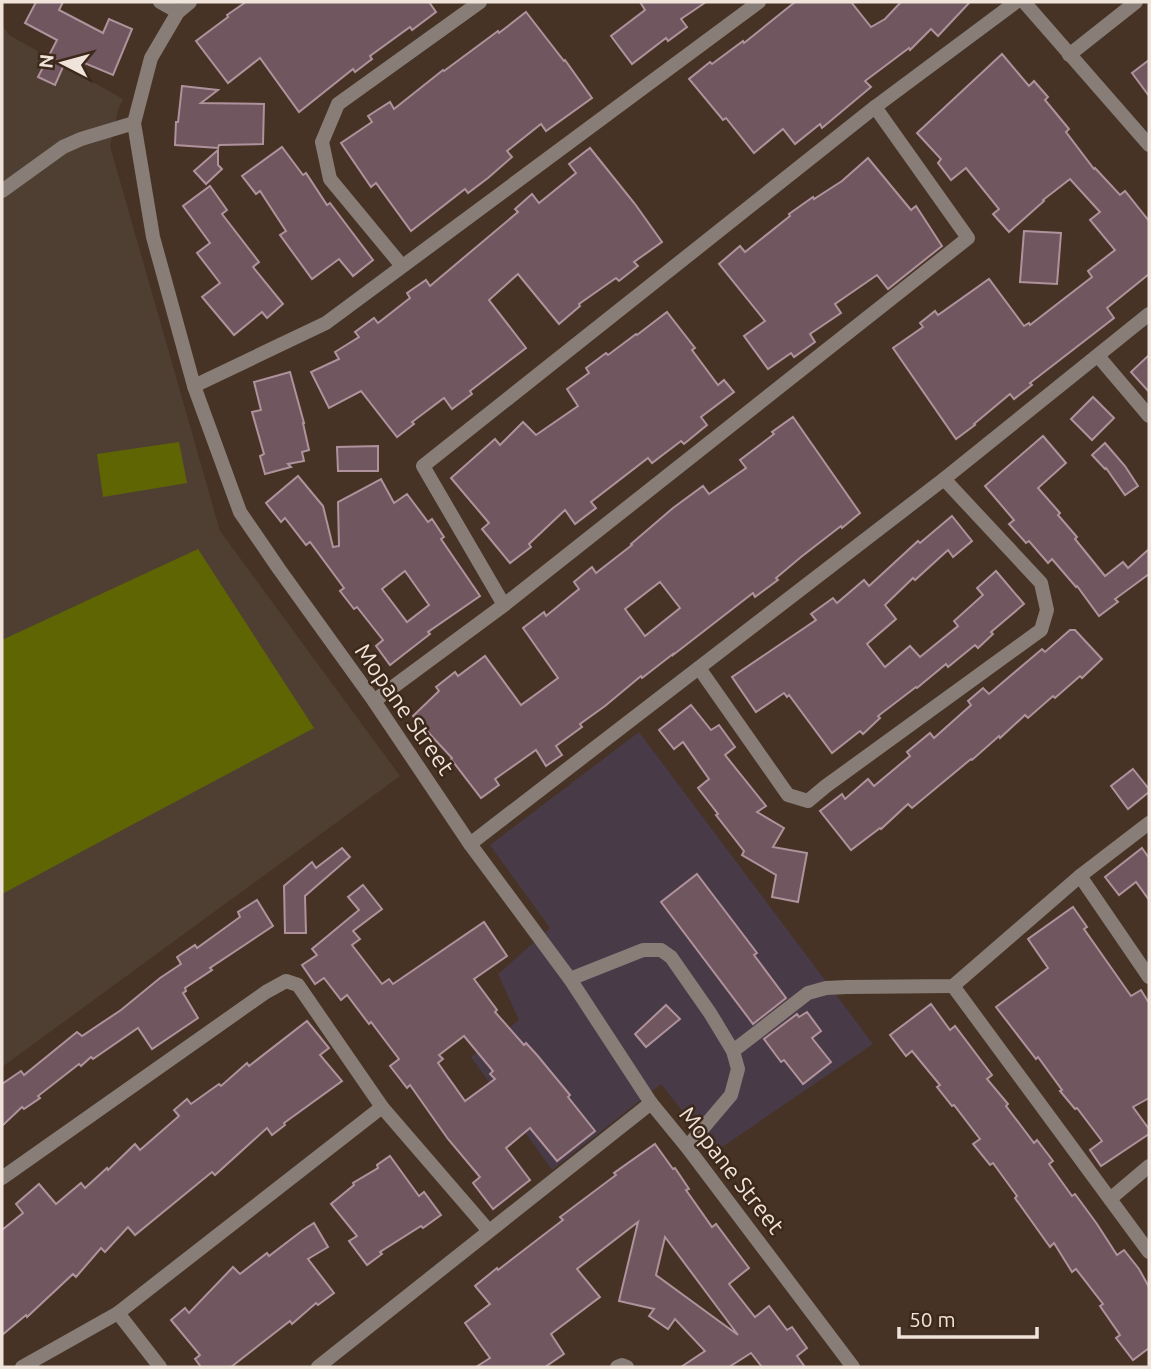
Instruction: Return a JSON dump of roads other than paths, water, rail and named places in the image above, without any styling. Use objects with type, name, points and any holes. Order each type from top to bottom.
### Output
[{"type":"street","points":[[160,2],[178,12]]},
{"type":"street","name":"Mopane Street","points":[[190,2],[178,12],[151,58],[134,123],[153,237],[194,386],[240,512],[374,701],[470,844],[570,979],[651,1103],[853,1367]]},
{"type":"street","points":[[402,267],[330,179],[322,142],[338,104],[480,2]]},
{"type":"street","points":[[194,386],[326,323],[760,2]]},
{"type":"street","points":[[504,605],[423,466],[875,107],[1016,2]]},
{"type":"street","points":[[1024,2],[1149,145]]},
{"type":"street","points":[[1069,55],[1136,2]]},
{"type":"street","points":[[374,701],[504,605],[968,239],[875,107]]},
{"type":"street","points":[[2,191],[63,147],[134,123]]},
{"type":"street","points":[[470,844],[944,479],[1149,314]]},
{"type":"street","points":[[1098,356],[1149,416]]},
{"type":"street","points":[[699,668],[788,794],[808,801],[1041,630],[1047,610],[1041,583],[944,479]]},
{"type":"street","points":[[733,1051],[808,993],[826,988],[953,986],[1080,876],[1149,823]]},
{"type":"street","points":[[1080,876],[1149,976]]},
{"type":"street","points":[[570,979],[643,950],[661,950],[671,957],[733,1051],[738,1069],[731,1095],[687,1147]]},
{"type":"street","points":[[2,1178],[266,992],[286,981],[298,985],[382,1107],[489,1231]]},
{"type":"street","points":[[953,986],[1149,1252]]},
{"type":"street","points":[[318,1367],[651,1103]]},
{"type":"street","points":[[22,1367],[118,1313],[382,1107]]},
{"type":"street","points":[[1110,1199],[1149,1166]]},
{"type":"street","points":[[118,1313],[160,1367]]},
{"type":"street","points":[[617,1367],[626,1367]]}]
